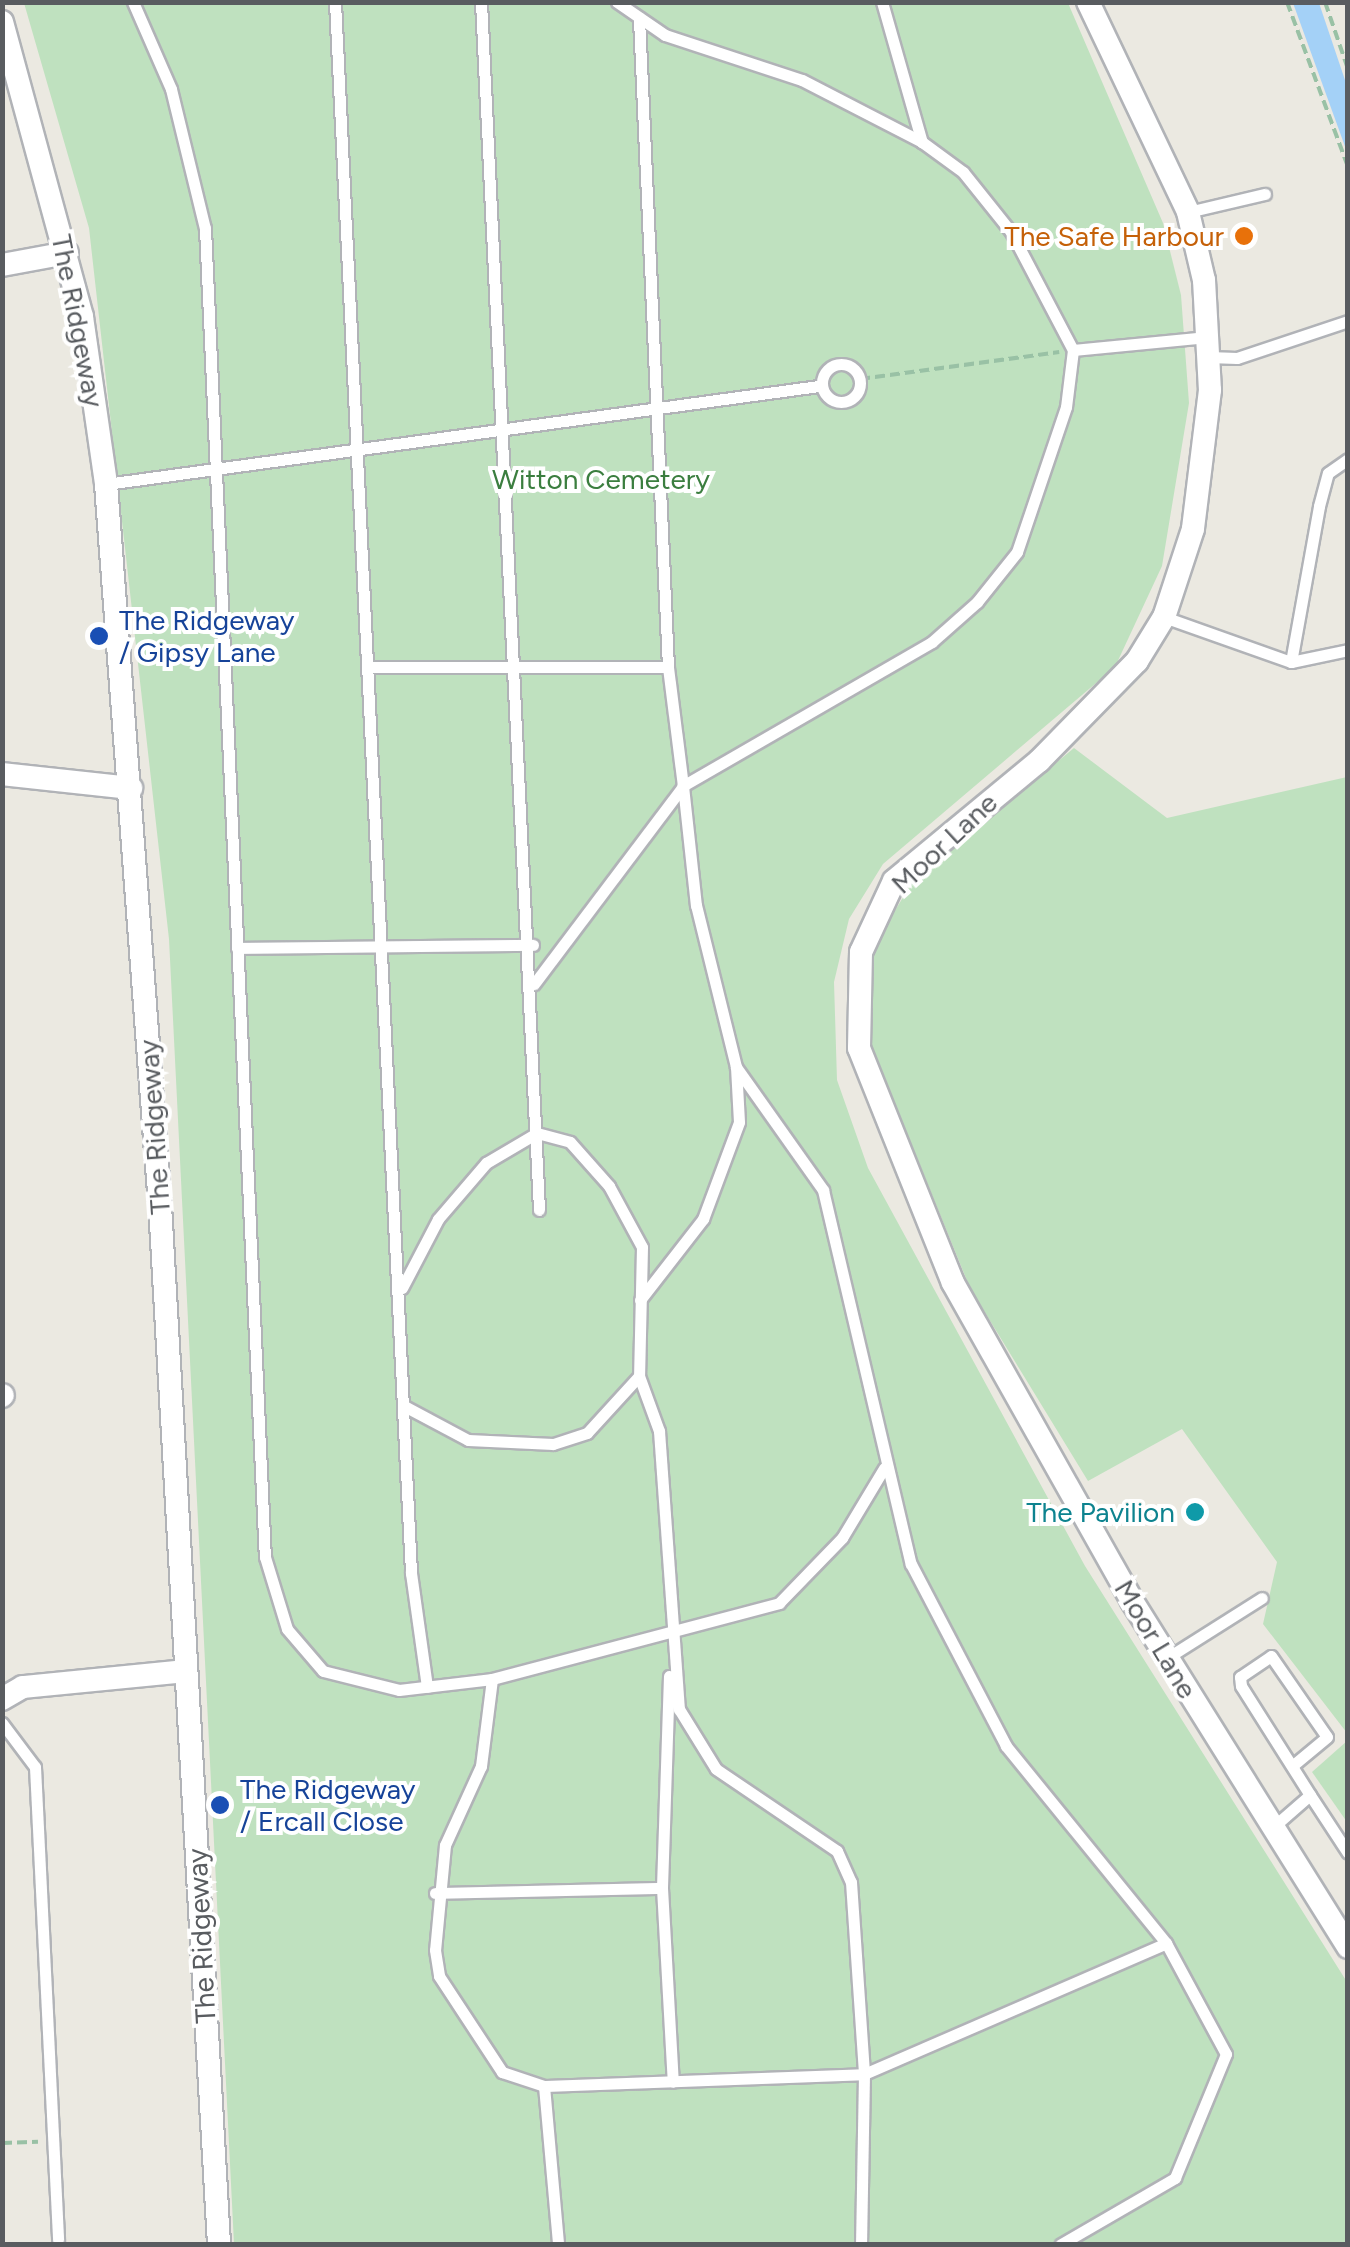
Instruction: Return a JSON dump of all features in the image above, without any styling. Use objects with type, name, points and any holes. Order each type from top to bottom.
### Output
[{"type":"street","name":"Moor Lane","points":[[1088,2],[1188,212],[1207,347],[1206,452],[1164,616],[1100,704],[894,881],[854,990],[858,1048],[953,1283],[1167,1658],[1271,1832],[1348,1947]]},
{"type":"street","name":"The Ridgeway","points":[[2,22],[67,252],[106,484],[131,788],[220,2244]]},
{"type":"street","points":[[2,265],[67,252]]},
{"type":"street","points":[[2,774],[131,788]]},
{"type":"street","points":[[2,1699],[22,1686],[185,1671]]},
{"type":"lane","points":[[134,2],[171,88],[204,228],[218,466],[265,1556],[287,1630],[323,1671],[427,1688],[492,1679],[670,1637],[779,1604],[842,1538],[884,1468]]},
{"type":"lane","points":[[336,2],[386,945],[404,1406],[427,1688]]},
{"type":"lane","points":[[481,2],[533,945],[539,1210]]},
{"type":"lane","points":[[534,984],[682,786],[932,642],[978,602],[1018,552],[1048,476],[1074,350],[1011,232],[962,172],[922,142],[802,80],[664,35],[617,2]]},
{"type":"lane","points":[[882,2],[922,142]]},
{"type":"lane","points":[[639,18],[668,667],[696,905],[736,1067],[739,1122],[703,1219],[639,1301]]},
{"type":"lane","points":[[1188,212],[1265,194]]},
{"type":"lane","points":[[1074,350],[1207,347],[1237,358],[1348,321]]},
{"type":"lane","points":[[106,484],[820,386],[844,402],[860,379],[836,365],[820,386]]},
{"type":"lane","points":[[1290,662],[1328,473],[1348,459]]},
{"type":"lane","points":[[1164,616],[1290,662],[1348,650]]},
{"type":"lane","points":[[370,667],[668,667]]},
{"type":"lane","points":[[237,948],[533,945]]},
{"type":"lane","points":[[736,1067],[822,1190],[884,1468],[912,1564],[972,1692],[1075,1838],[1166,1943],[1226,2054],[1216,2096],[1175,2178],[1061,2244]]},
{"type":"lane","points":[[400,1292],[462,1190],[486,1162],[537,1133],[570,1142],[609,1186],[642,1248],[639,1376],[659,1431],[670,1637],[662,1888],[672,2082]]},
{"type":"lane","points":[[404,1406],[468,1440],[554,1444],[587,1432],[639,1376]]},
{"type":"lane","points":[[1167,1658],[1262,1598]]},
{"type":"lane","points":[[670,1637],[695,1746],[837,1851],[844,1866],[864,2074],[861,2244]]},
{"type":"lane","points":[[1292,1766],[1327,1737],[1277,1660],[1265,1658],[1240,1686],[1348,1853]]},
{"type":"lane","points":[[492,1679],[481,1766],[445,1845],[436,1893],[439,1976],[502,2072],[544,2086],[864,2074],[1166,1943]]},
{"type":"lane","points":[[2,1723],[35,1767],[58,2239]]},
{"type":"lane","points":[[1271,1832],[1310,1795]]},
{"type":"lane","points":[[436,1893],[662,1888]]},
{"type":"lane","points":[[544,2086],[558,2244]]},
{"type":"path","points":[[1287,2],[1348,167]]},
{"type":"path","points":[[1325,2],[1348,69]]},
{"type":"path","points":[[860,379],[1040,355]]},
{"type":"path","points":[[2,2143],[53,2141]]},
{"type":"green space","name":"Witton Cemetery","points":[[24,3],[1068,3],[1163,223],[1181,295],[1189,403],[1162,566],[1115,667],[883,864],[849,919],[834,982],[837,1080],[868,1168],[1085,1566],[1347,1982],[1347,2244],[234,2244],[169,939],[89,228]]},
{"type":"green space","points":[[1074,748],[1167,818],[1347,777],[1347,1733],[1263,1624],[1277,1562],[1182,1429],[1088,1481],[970,1288],[867,1035],[874,945],[913,881]]},
{"type":"green space","points":[[1347,1741],[1347,1822],[1312,1772]]},
{"type":"water","points":[[1293,3],[1319,3],[1347,86],[1347,152]]},
{"type":"place","name":"The Safe Harbour","points":[[1244,236]]},
{"type":"place","name":"The Ridgeway / Gipsy Lane","points":[[99,636]]},
{"type":"place","name":"The Pavilion","points":[[1195,1512]]},
{"type":"place","name":"The Ridgeway / Ercall Close","points":[[220,1805]]}]
